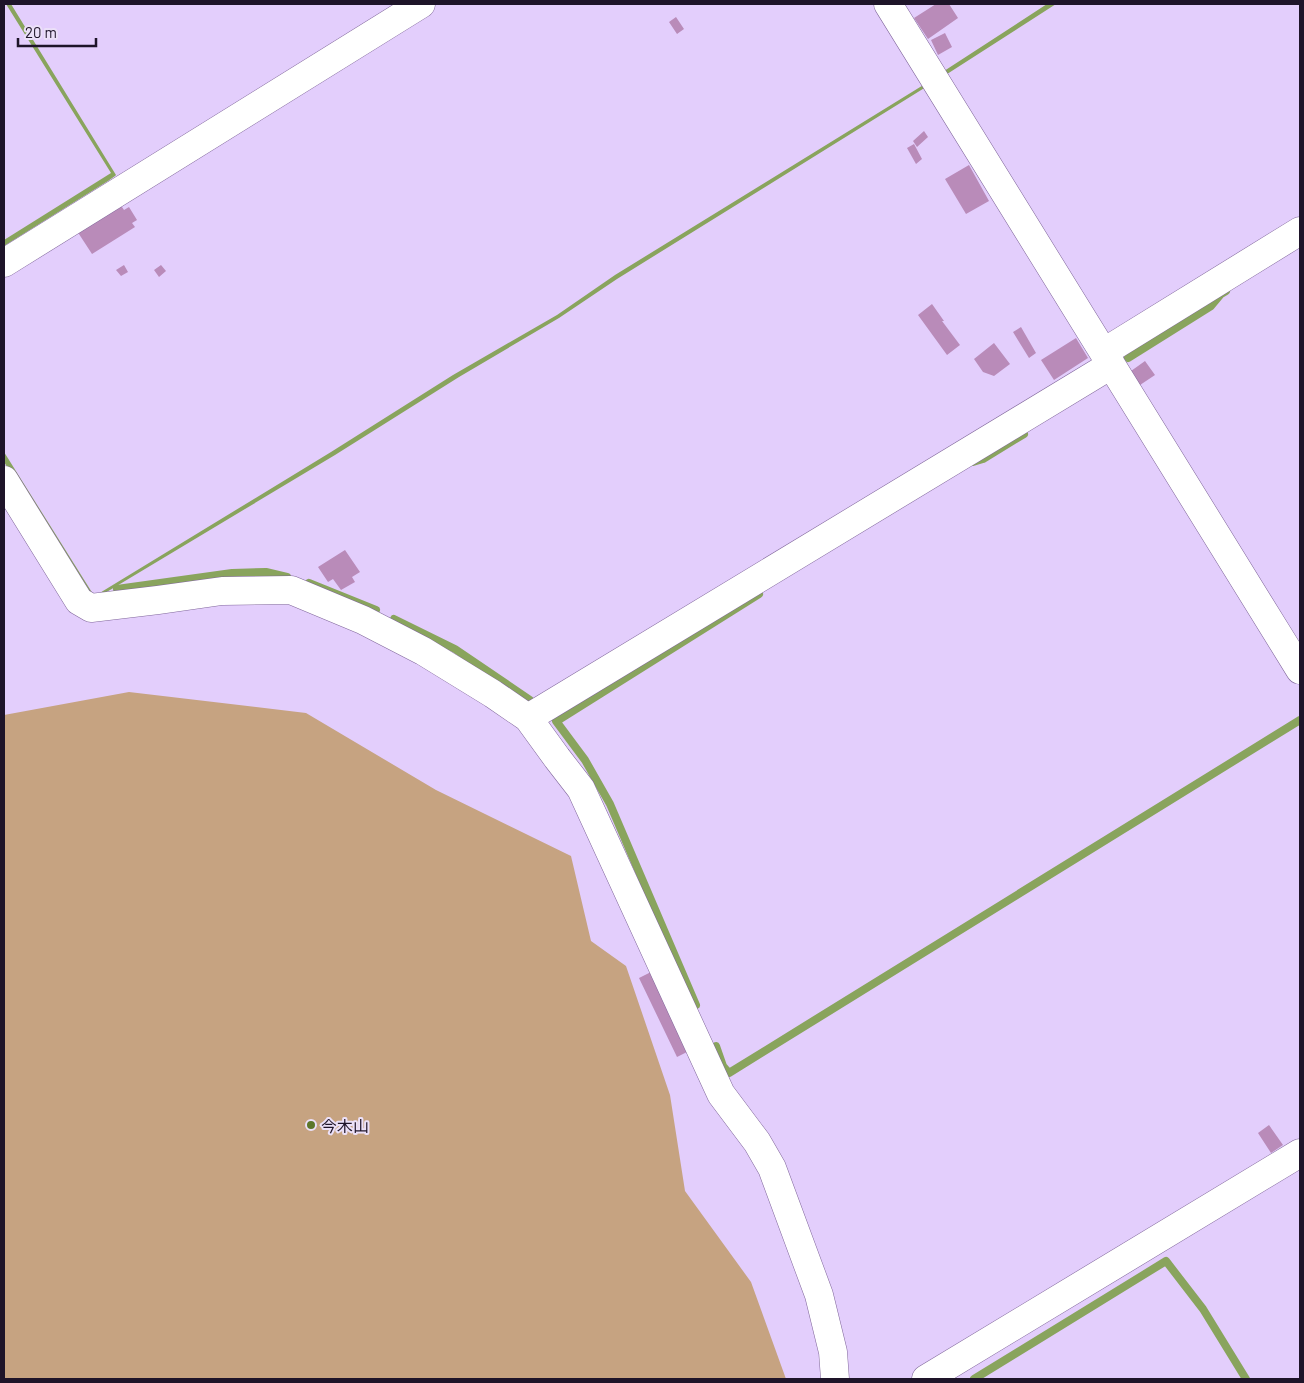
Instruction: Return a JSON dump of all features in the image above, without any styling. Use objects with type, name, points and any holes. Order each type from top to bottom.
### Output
[{"type":"street","points":[[4,263],[421,4]]},
{"type":"street","points":[[888,4],[1300,670]]},
{"type":"street","points":[[528,718],[1107,358],[1300,231]]},
{"type":"street","points":[[4,480],[79,601],[91,608],[222,591],[291,590],[363,620],[423,651],[528,718],[581,789],[721,1094],[757,1142],[772,1168],[819,1295],[833,1352],[835,1379]]},
{"type":"street","points":[[926,1379],[1300,1153]]},
{"type":"shaded area","points":[[6,4],[11,4],[116,175],[4,246],[4,240],[111,173]]},
{"type":"shaded area","points":[[1047,4],[1056,4],[944,76],[941,73]]},
{"type":"shaded area","points":[[925,84],[926,87],[617,279],[559,318],[100,596],[90,598],[4,462],[4,452],[93,594],[98,594],[453,375],[557,315],[615,275]]},
{"type":"shaded area","points":[[129,692],[306,713],[436,790],[571,856],[591,941],[626,966],[670,1095],[685,1191],[751,1282],[786,1379],[4,1379],[4,715]]},
{"type":"building","points":[[936,4],[949,4],[958,18],[928,39],[914,18]]},
{"type":"building","points":[[676,17],[684,29],[677,34],[669,22]]},
{"type":"building","points":[[945,33],[952,47],[938,55],[931,40]]},
{"type":"building","points":[[924,131],[928,137],[917,147],[913,141]]},
{"type":"building","points":[[914,144],[922,159],[916,164],[907,148]]},
{"type":"building","points":[[969,165],[989,201],[966,214],[945,179]]},
{"type":"building","points":[[120,204],[124,210],[129,207],[137,220],[132,223],[135,227],[92,254],[77,231]]},
{"type":"building","points":[[124,265],[128,272],[121,276],[116,270]]},
{"type":"building","points":[[161,265],[166,271],[159,277],[154,270]]},
{"type":"building","points":[[932,304],[960,345],[947,355],[918,315]]},
{"type":"building","points":[[1021,327],[1036,353],[1029,358],[1013,332]]},
{"type":"building","points":[[1076,338],[1088,358],[1054,380],[1041,360]]},
{"type":"building","points":[[994,343],[1010,364],[994,376],[983,372],[974,359]]},
{"type":"building","points":[[1145,361],[1155,375],[1140,385],[1131,371]]},
{"type":"building","points":[[345,550],[360,572],[352,577],[355,582],[341,590],[333,579],[328,582],[318,567]]},
{"type":"building","points":[[651,972],[689,1051],[677,1057],[639,978]]},
{"type":"building","points":[[1269,1125],[1283,1145],[1271,1153],[1258,1133]]},
{"type":"waterway","points":[[1128,358],[1211,306],[1226,291]]},
{"type":"waterway","points":[[973,462],[983,459],[1024,434]]},
{"type":"waterway","points":[[117,589],[232,573],[266,572],[287,577]]},
{"type":"waterway","points":[[309,583],[376,610]]},
{"type":"waterway","points":[[560,719],[759,594]]},
{"type":"waterway","points":[[394,619],[455,649],[530,700]]},
{"type":"waterway","points":[[716,1046],[723,1066],[729,1073],[1300,720]]},
{"type":"waterway","points":[[556,721],[585,760],[610,804],[696,1005]]},
{"type":"waterway","points":[[974,1379],[1166,1261],[1203,1309],[1246,1379]]},
{"type":"place","name":"今木山","points":[[311,1125]]}]
